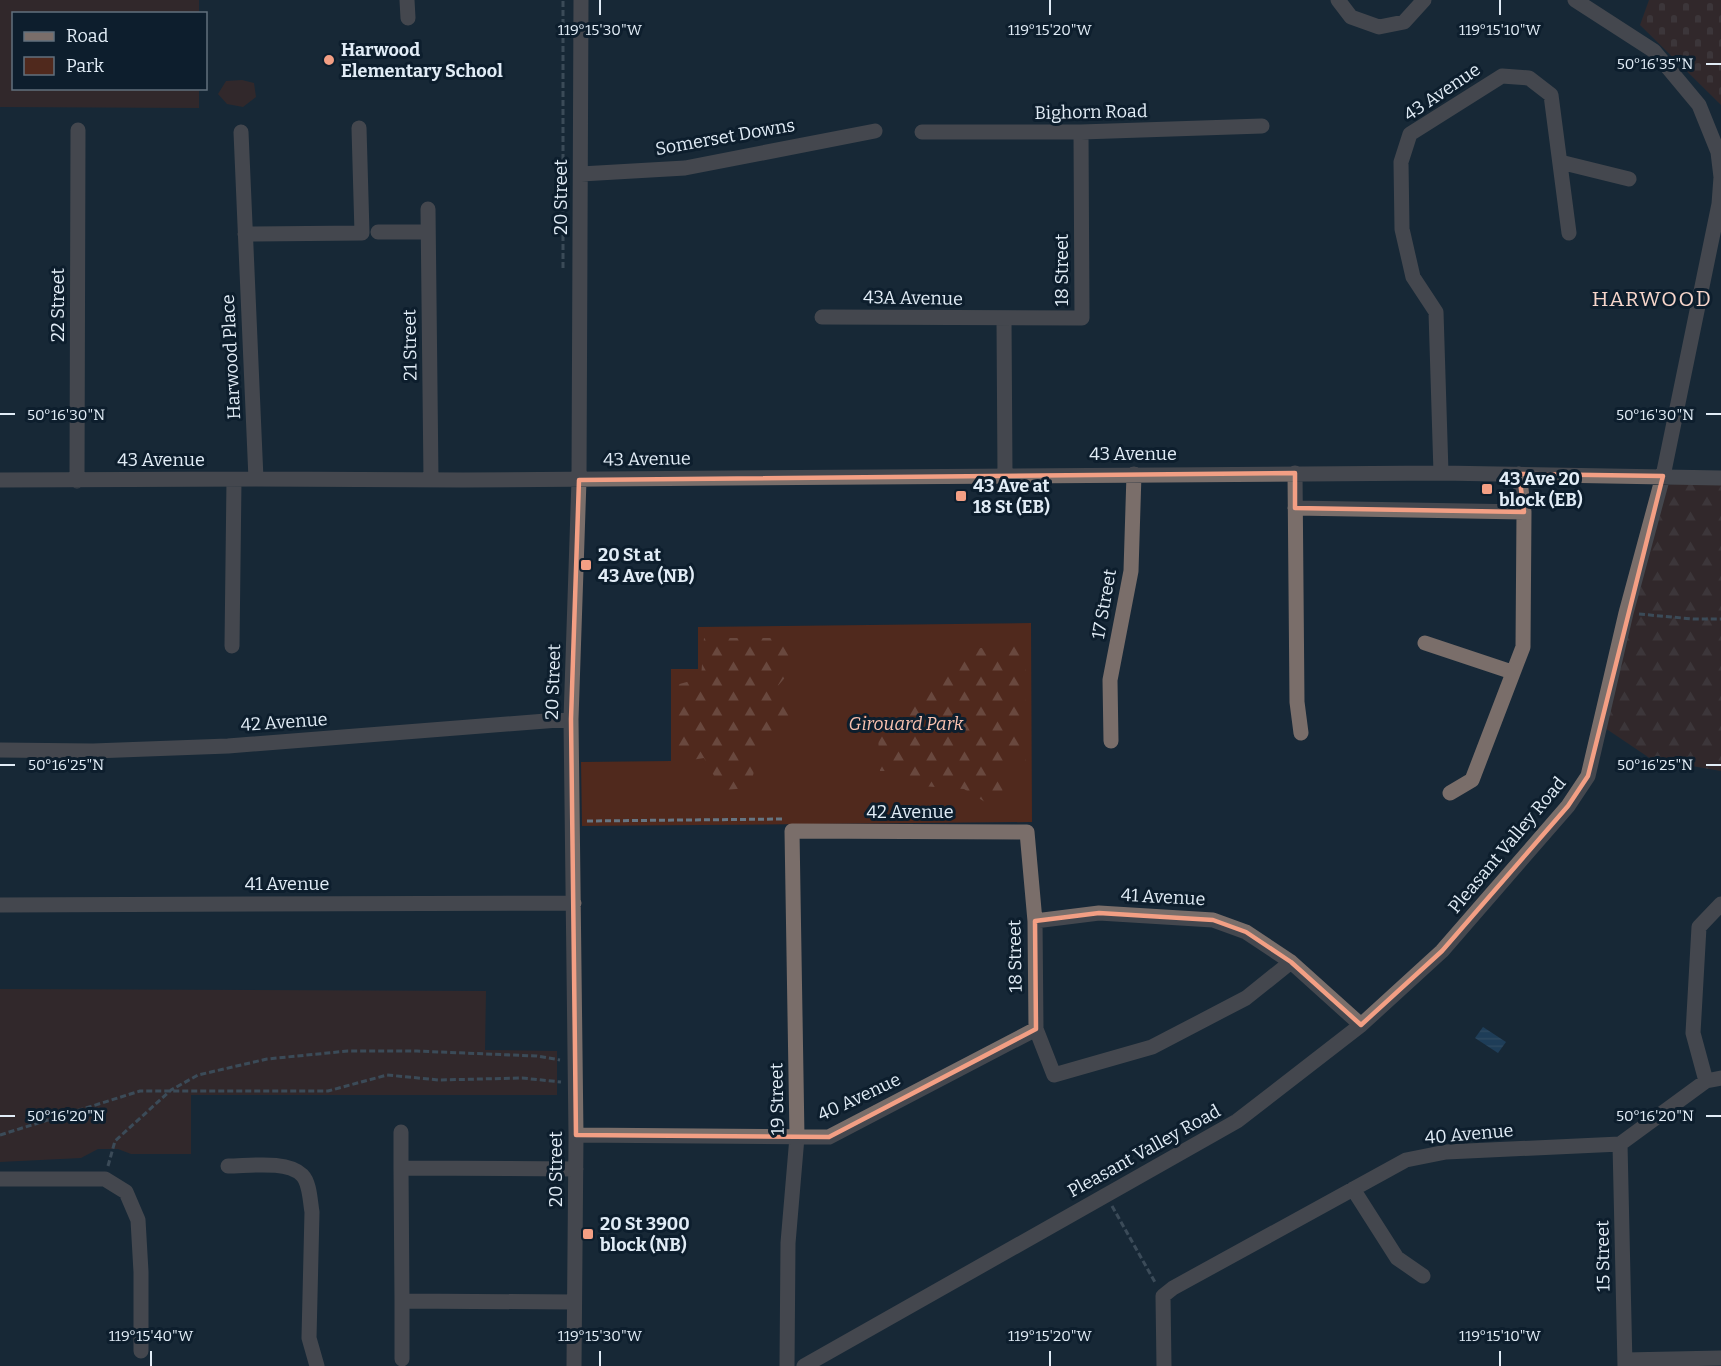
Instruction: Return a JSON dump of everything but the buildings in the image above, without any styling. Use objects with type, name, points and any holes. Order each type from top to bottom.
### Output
[{"type":"street","points":[[407,0],[408,18]]},
{"type":"street","name":"20 Street","points":[[574,1366],[576,1135],[571,720],[579,480],[581,0]]},
{"type":"street","points":[[1338,0],[1351,17],[1379,27],[1404,22],[1424,0]]},
{"type":"street","name":"Pleasant Valley Road","points":[[804,1366],[1237,1121],[1361,1025],[1442,951],[1568,806],[1588,776],[1626,613],[1663,476],[1719,204],[1721,177],[1718,152],[1699,105],[1654,51],[1575,0]]},
{"type":"street","name":"43 Avenue","points":[[1441,473],[1436,312],[1413,277],[1402,229],[1401,162],[1410,134],[1502,76],[1529,78],[1551,95],[1569,233]]},
{"type":"street","name":"Bighorn Road","points":[[922,132],[1081,132],[1262,126]]},
{"type":"street","points":[[245,234],[362,232],[359,128]]},
{"type":"street","name":"22 Street","points":[[77,481],[78,130]]},
{"type":"street","name":"Somerset Downs","points":[[581,174],[685,168],[875,131]]},
{"type":"street","name":"Harwood Place","points":[[241,132],[256,478]]},
{"type":"street","name":"18 Street","points":[[1004,319],[1082,318],[1081,132]]},
{"type":"street","points":[[1560,162],[1629,179]]},
{"type":"street","name":"21 Street","points":[[428,209],[431,479]]},
{"type":"street","points":[[378,232],[428,232]]},
{"type":"street","name":"43A Avenue","points":[[822,317],[1004,319]]},
{"type":"street","points":[[1004,319],[1005,475]]},
{"type":"street","points":[[1295,473],[1297,702],[1301,733]]},
{"type":"street","name":"43 Avenue","points":[[0,480],[234,480],[256,478],[579,480],[1295,473],[1721,478]]},
{"type":"street","name":"17 Street","points":[[1110,741],[1110,680],[1131,572],[1134,474]]},
{"type":"street","points":[[1450,793],[1472,780],[1523,647],[1524,512],[1519,474]]},
{"type":"street","points":[[232,646],[234,480]]},
{"type":"street","points":[[1295,508],[1524,512]]},
{"type":"street","points":[[1425,643],[1512,672]]},
{"type":"street","name":"42 Avenue","points":[[0,750],[93,751],[228,746],[571,720]]},
{"type":"street","name":"42 Avenue","points":[[792,831],[1027,832]]},
{"type":"street","name":"19 Street","points":[[787,1366],[788,1243],[797,1137],[792,831]]},
{"type":"street","name":"18 Street","points":[[1027,832],[1035,921],[1036,1029],[1054,1075],[1152,1047],[1246,998],[1291,962]]},
{"type":"street","name":"41 Avenue","points":[[0,905],[574,903]]},
{"type":"street","points":[[1620,1144],[1713,1079],[1693,1033],[1699,927],[1720,904]]},
{"type":"street","name":"41 Avenue","points":[[1035,921],[1099,913],[1213,920],[1246,932],[1291,962],[1361,1025]]},
{"type":"street","name":"40 Avenue","points":[[576,1135],[829,1137],[1036,1029]]},
{"type":"street","points":[[401,1132],[402,1359]]},
{"type":"street","name":"40 Avenue","points":[[1164,1366],[1163,1296],[1173,1288],[1406,1160],[1446,1152],[1620,1144]]},
{"type":"street","name":"15 Street","points":[[1620,1144],[1625,1363]]},
{"type":"street","points":[[228,1166],[290,1167],[304,1176],[310,1194],[312,1212],[309,1338],[317,1366]]},
{"type":"street","points":[[401,1168],[576,1168]]},
{"type":"street","points":[[0,1179],[105,1179],[126,1192],[138,1220],[141,1272],[141,1351]]},
{"type":"street","points":[[1353,1189],[1397,1258],[1423,1276]]},
{"type":"street","points":[[402,1301],[574,1302]]},
{"type":"street","points":[[1625,1363],[1721,1358]]},
{"type":"path","points":[[563,0],[563,279]]},
{"type":"path","points":[[1626,613],[1721,619]]},
{"type":"path","points":[[574,821],[787,819],[792,831]]},
{"type":"path","points":[[105,1179],[115,1141],[171,1090],[198,1075],[267,1059],[348,1051],[417,1051],[537,1056],[575,1063]]},
{"type":"path","points":[[0,1135],[140,1090],[328,1090],[387,1075],[439,1080],[522,1078],[546,1082],[575,1082]]},
{"type":"path","points":[[1108,1194],[1113,1210],[1151,1276]]},
{"type":"highlighted area","points":[[1295,473],[1295,508],[1524,512],[1519,474],[1663,476],[1588,776],[1568,806],[1442,951],[1361,1025],[1291,962],[1246,932],[1213,920],[1099,913],[1035,921],[1036,1029],[829,1137],[576,1135],[571,719],[579,480]]},
{"type":"green space","points":[[0,0],[199,0],[199,12],[12,12],[12,90],[199,90],[199,108],[0,107]]},
{"type":"green space","points":[[1649,0],[1721,0],[1721,105],[1640,25]]},
{"type":"green space","points":[[242,80],[254,83],[256,97],[243,107],[227,104],[218,94],[226,81]]},
{"type":"green space","points":[[1721,482],[1721,771],[1651,759],[1605,728],[1654,485]]},
{"type":"green space","name":"Girouard Park","points":[[1031,623],[1032,822],[582,826],[581,762],[671,761],[671,669],[698,669],[698,627]]},
{"type":"green space","points":[[704,638],[790,638],[788,674],[777,687],[793,713],[761,742],[750,788],[722,790],[704,758],[673,763],[676,685],[701,678]]},
{"type":"green space","points":[[1026,644],[1025,714],[1020,724],[1028,741],[1025,766],[993,765],[1005,789],[985,802],[964,789],[907,785],[904,771],[880,771],[877,718],[909,713],[937,677],[970,649]]},
{"type":"green space","points":[[0,989],[486,991],[485,1050],[557,1051],[557,1095],[191,1095],[191,1154],[131,1154],[118,1149],[98,1149],[81,1158],[0,1162]]},
{"type":"water","points":[[1483,1027],[1506,1042],[1498,1053],[1475,1038]]},
{"type":"place","name":"Harwood Elementary School","points":[[329,60]]},
{"type":"place","name":"43 Ave 20 block (EB)","points":[[1487,489]]},
{"type":"place","name":"43 Ave at 18 St (EB)","points":[[961,496]]},
{"type":"place","name":"20 St at 43 Ave (NB)","points":[[586,565]]},
{"type":"place","name":"20 St 3900 block (NB)","points":[[588,1234]]},
{"type":"district","name":"HARWOOD","points":[[1652,299]]}]
